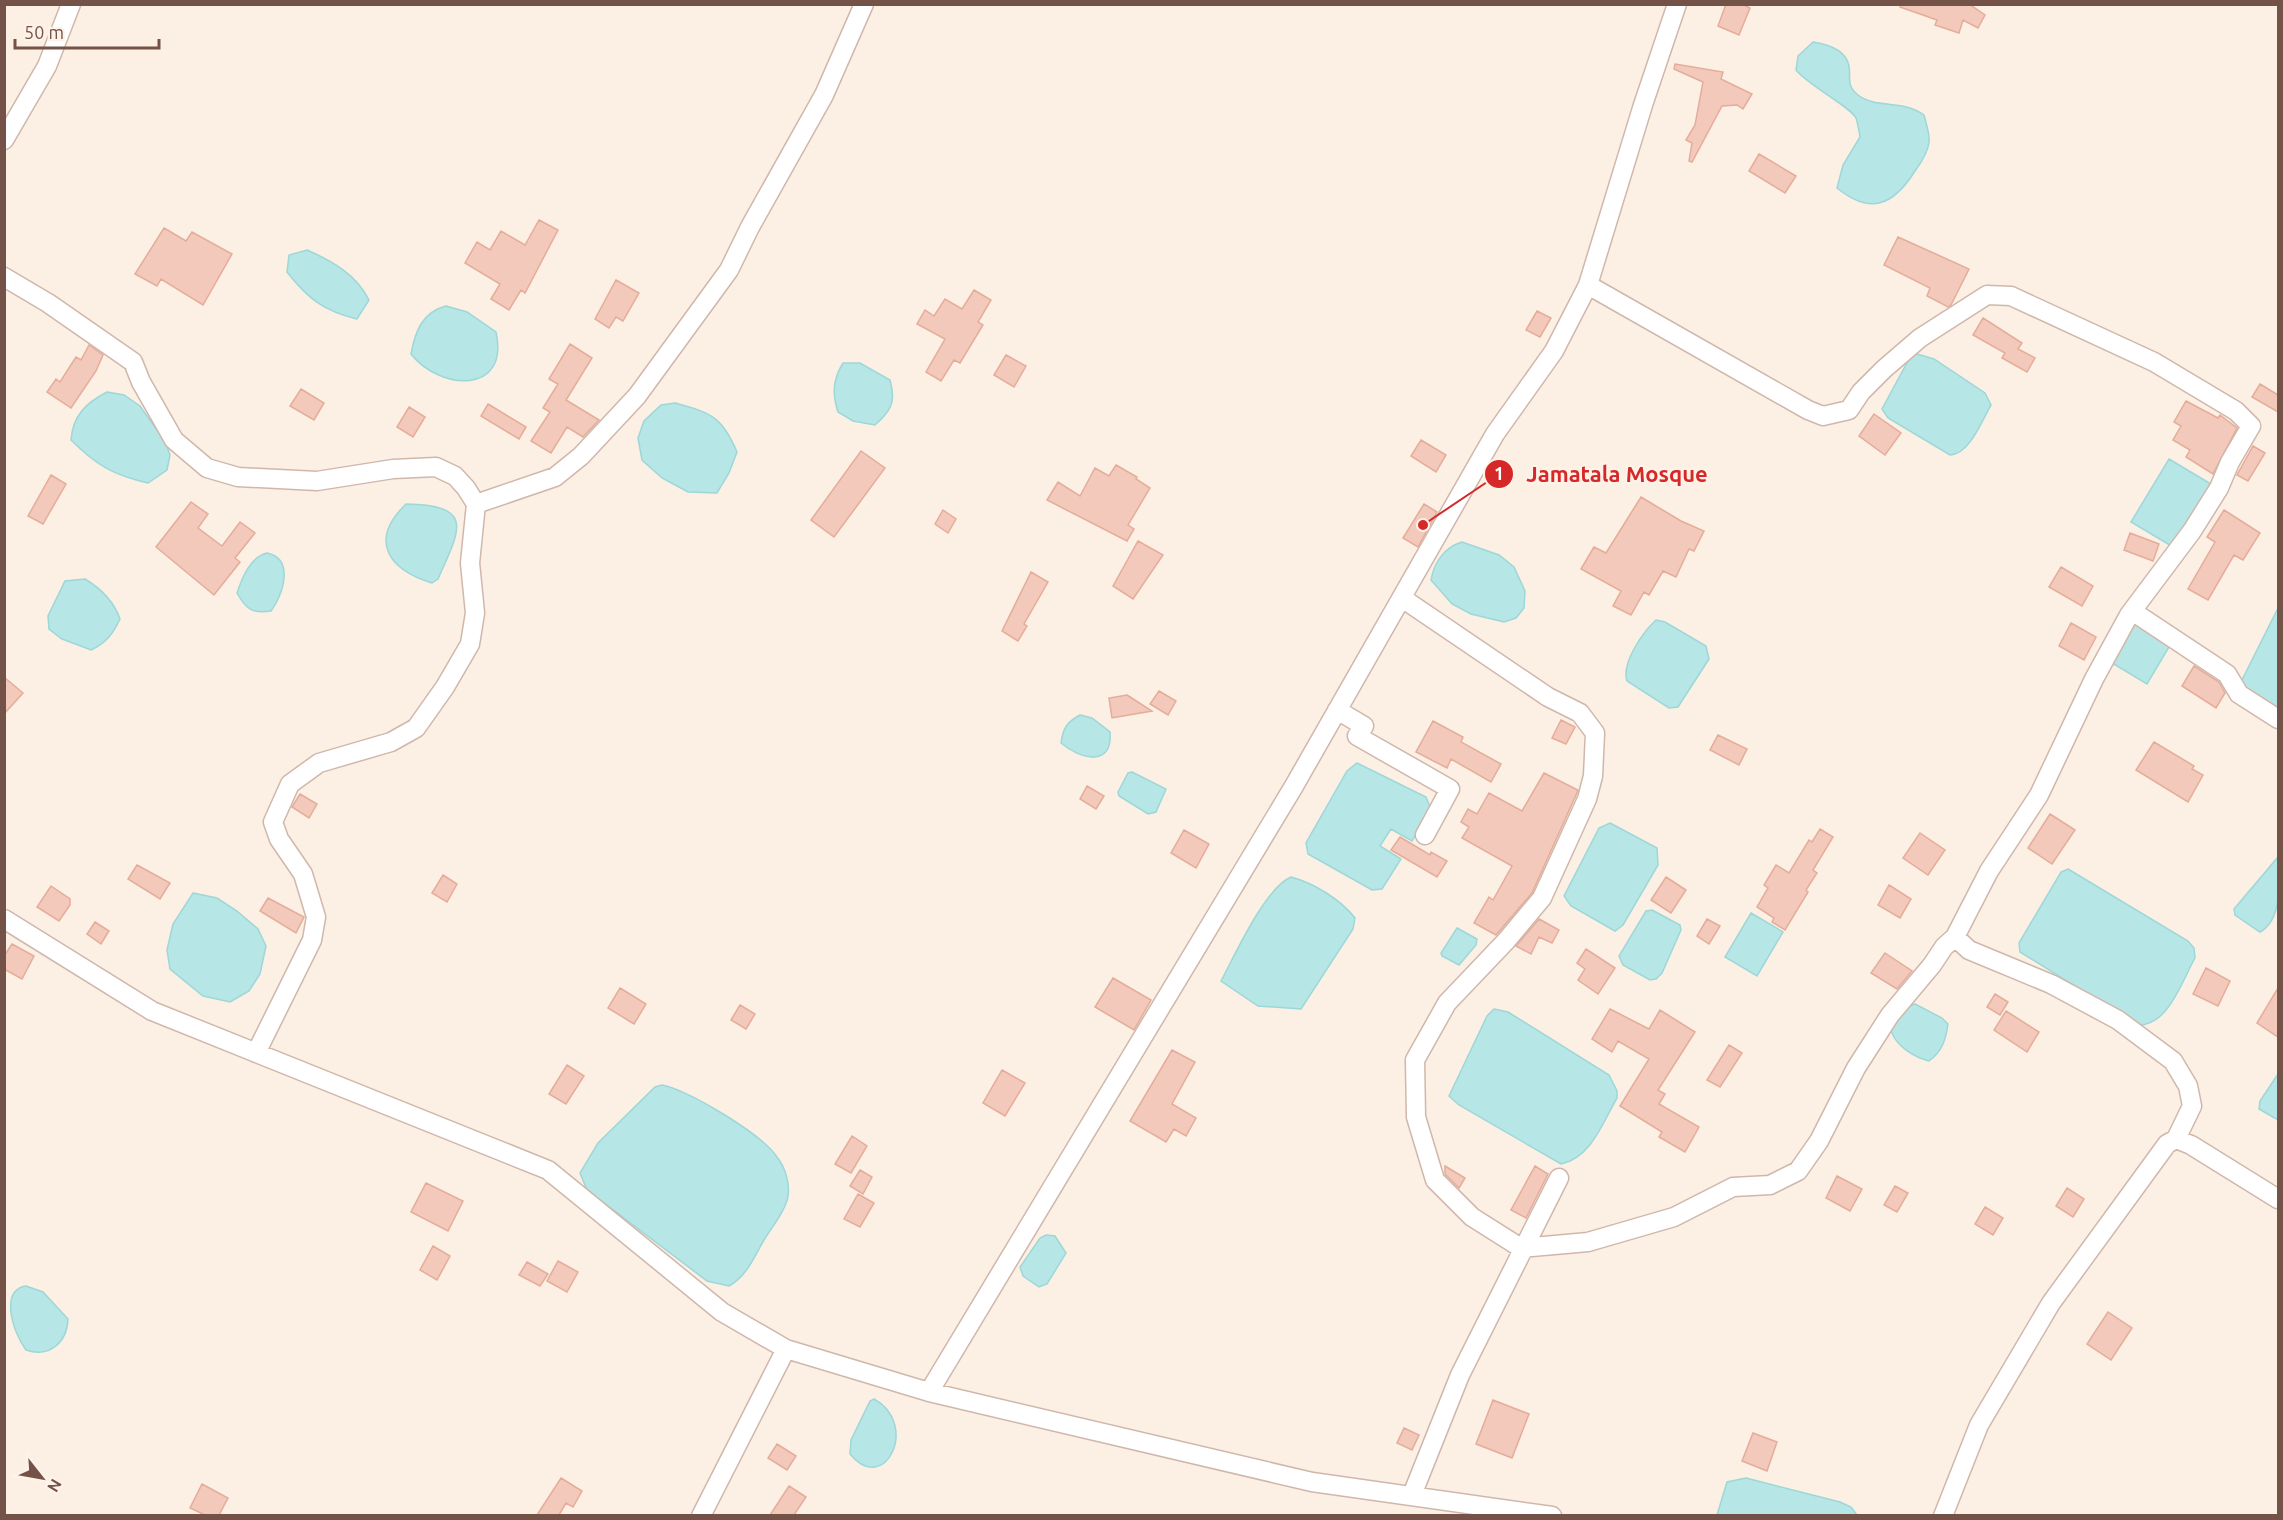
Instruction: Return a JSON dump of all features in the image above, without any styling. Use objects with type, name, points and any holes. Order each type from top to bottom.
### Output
[{"type":"street","points":[[4,140],[46,66],[71,4]]},
{"type":"street","points":[[476,504],[555,477],[580,456],[637,396],[729,270],[750,227],[824,95],[864,4]]},
{"type":"street","points":[[929,1392],[1337,710],[1495,434],[1554,351],[1588,285],[1643,105],[1677,4]]},
{"type":"street","points":[[4,277],[48,303],[133,362],[141,382],[174,440],[207,468],[237,477],[317,481],[393,470],[436,467],[455,476],[476,504],[471,563],[475,613],[470,644],[445,687],[416,728],[391,742],[319,764],[290,784],[273,822],[279,839],[303,874],[316,917],[312,940],[256,1053]]},
{"type":"street","points":[[1402,598],[1548,697],[1580,713],[1595,733],[1593,776],[1587,799],[1542,898],[1506,941],[1447,1003],[1415,1060],[1416,1117],[1435,1180],[1472,1217],[1521,1248],[1588,1242],[1674,1216],[1732,1187],[1770,1185],[1798,1171],[1819,1141],[1856,1068],[1890,1015],[1944,947],[1955,937],[1989,871],[2039,795],[2094,680],[2132,611],[2192,531],[2219,488],[2230,462],[2251,426],[2236,411],[2154,362],[2011,296],[1987,295],[1920,338],[1861,392],[1850,410],[1823,416],[1781,395],[1717,356],[1588,285]]},
{"type":"street","points":[[2132,611],[2228,674],[2239,694],[2278,718]]},
{"type":"street","points":[[1337,710],[1364,726],[1357,736],[1450,789],[1425,835]]},
{"type":"street","points":[[4,919],[152,1011],[548,1170],[722,1312],[786,1350],[929,1392],[1312,1482],[1552,1515]]},
{"type":"street","points":[[1943,1515],[1979,1425],[2051,1303],[2167,1143],[2176,1139],[2192,1106],[2188,1086],[2173,1061],[2118,1020],[2051,984],[1969,950],[1955,937]]},
{"type":"street","points":[[2176,1139],[2191,1145],[2278,1199]]},
{"type":"street","points":[[1412,1495],[1460,1375],[1521,1248],[1558,1178]]},
{"type":"street","points":[[701,1515],[786,1350]]},
{"type":"water","points":[[1813,42],[1829,46],[1844,55],[1849,66],[1850,85],[1858,95],[1873,102],[1907,107],[1924,115],[1929,139],[1926,153],[1907,183],[1889,199],[1880,203],[1860,202],[1837,188],[1843,165],[1860,137],[1853,113],[1810,83],[1796,70],[1798,56]]},
{"type":"water","points":[[307,250],[342,269],[364,291],[369,300],[357,319],[335,312],[318,303],[302,290],[287,272],[289,255]]},
{"type":"water","points":[[446,306],[467,312],[496,332],[498,353],[493,367],[483,376],[470,380],[454,380],[438,375],[411,354],[415,338],[425,318]]},
{"type":"water","points":[[1917,354],[1934,359],[1985,393],[1991,405],[1975,435],[1964,449],[1957,453],[1950,455],[1888,418],[1882,409],[1909,359]]},
{"type":"water","points":[[843,363],[860,363],[890,380],[893,394],[891,405],[875,425],[853,421],[838,412],[834,387]]},
{"type":"water","points":[[107,392],[124,395],[140,406],[165,441],[170,455],[167,470],[148,483],[106,468],[71,440],[72,431],[82,411]]},
{"type":"water","points":[[675,403],[714,418],[732,440],[737,452],[729,473],[717,493],[688,492],[662,478],[642,460],[638,438],[644,421],[661,405]]},
{"type":"water","points":[[2169,459],[2211,484],[2173,547],[2131,522]]},
{"type":"water","points":[[406,504],[444,509],[453,516],[457,524],[452,547],[438,579],[432,583],[404,570],[388,552],[386,541],[388,530]]},
{"type":"water","points":[[1462,542],[1499,555],[1514,567],[1525,591],[1524,608],[1516,618],[1504,622],[1471,614],[1452,604],[1431,580],[1441,556]]},
{"type":"water","points":[[267,553],[281,562],[284,578],[279,596],[271,611],[259,612],[247,607],[237,593],[251,563]]},
{"type":"water","points":[[85,579],[106,596],[120,619],[108,638],[91,650],[62,639],[49,629],[48,616],[65,581]]},
{"type":"water","points":[[2278,608],[2278,710],[2247,692],[2240,684]]},
{"type":"water","points":[[1656,620],[1665,622],[1706,646],[1709,659],[1678,707],[1669,708],[1627,681],[1627,666],[1634,648]]},
{"type":"water","points":[[2137,621],[2172,642],[2147,684],[2112,663]]},
{"type":"water","points":[[1080,715],[1092,718],[1110,732],[1110,743],[1101,756],[1086,756],[1061,743],[1066,726]]},
{"type":"water","points":[[1357,763],[1426,797],[1431,809],[1412,841],[1391,829],[1380,846],[1401,859],[1382,889],[1372,890],[1308,854],[1306,843],[1347,771]]},
{"type":"water","points":[[1132,772],[1166,789],[1156,812],[1148,814],[1119,796],[1118,792],[1128,773]]},
{"type":"water","points":[[1610,823],[1657,848],[1658,865],[1623,925],[1615,931],[1571,906],[1564,896],[1599,828]]},
{"type":"water","points":[[2278,857],[2279,889],[2276,909],[2273,918],[2260,932],[2235,915],[2234,909]]},
{"type":"water","points":[[2068,869],[2188,941],[2194,948],[2195,958],[2179,990],[2158,1018],[2138,1025],[2020,952],[2019,943],[2061,872]]},
{"type":"water","points":[[1291,877],[1318,888],[1335,899],[1355,918],[1353,929],[1301,1009],[1258,1006],[1221,981],[1261,908],[1271,894]]},
{"type":"water","points":[[193,893],[217,898],[237,911],[258,929],[266,946],[260,974],[249,991],[230,1002],[203,996],[170,969],[167,950],[173,924]]},
{"type":"water","points":[[1652,910],[1680,925],[1681,930],[1662,973],[1656,979],[1650,980],[1623,965],[1619,956],[1646,911]]},
{"type":"water","points":[[1751,913],[1783,932],[1757,976],[1725,957]]},
{"type":"water","points":[[1457,928],[1477,939],[1476,945],[1459,965],[1442,956],[1441,953]]},
{"type":"water","points":[[1915,1004],[1942,1018],[1948,1024],[1943,1045],[1929,1061],[1907,1051],[1893,1035],[1891,1026],[1893,1018],[1901,1010]]},
{"type":"water","points":[[1494,1009],[1508,1012],[1609,1075],[1617,1091],[1617,1098],[1595,1138],[1580,1155],[1571,1160],[1561,1164],[1459,1105],[1449,1096],[1487,1016]]},
{"type":"water","points":[[2278,1074],[2278,1120],[2259,1109],[2260,1101]]},
{"type":"water","points":[[662,1085],[674,1088],[706,1104],[757,1137],[780,1161],[786,1175],[788,1196],[782,1213],[745,1272],[729,1286],[707,1281],[587,1190],[580,1173],[598,1143],[655,1087]]},
{"type":"water","points":[[1046,1235],[1055,1236],[1066,1253],[1047,1284],[1039,1287],[1023,1276],[1020,1267],[1040,1238]]},
{"type":"water","points":[[26,1286],[43,1292],[68,1319],[64,1335],[49,1350],[34,1352],[26,1350],[16,1333],[11,1303],[18,1289]]},
{"type":"water","points":[[874,1399],[888,1410],[895,1424],[896,1439],[892,1452],[885,1462],[875,1467],[863,1465],[850,1454],[851,1440],[870,1401]]},
{"type":"water","points":[[1746,1478],[1840,1502],[1851,1507],[1857,1515],[1717,1515],[1727,1482]]},
{"type":"building","points":[[1726,4],[1742,4],[1750,8],[1739,35],[1718,26]]},
{"type":"building","points":[[1901,4],[1969,4],[1985,15],[1978,28],[1963,20],[1959,33],[1935,25],[1937,20],[1900,7]]},
{"type":"building","points":[[1675,64],[1723,72],[1721,79],[1752,94],[1743,109],[1737,105],[1722,106],[1692,162],[1689,161],[1692,143],[1686,140],[1695,125],[1703,82],[1674,69]]},
{"type":"building","points":[[1759,154],[1796,176],[1785,193],[1749,171]]},
{"type":"building","points":[[539,220],[558,230],[525,293],[521,290],[509,310],[491,299],[500,284],[465,263],[477,242],[490,250],[501,231],[525,245]]},
{"type":"building","points":[[164,228],[186,241],[192,232],[232,254],[203,305],[161,279],[157,286],[135,274]]},
{"type":"building","points":[[1898,237],[1969,269],[1951,305],[1948,307],[1927,296],[1930,288],[1884,265]]},
{"type":"building","points":[[616,280],[639,293],[623,321],[616,317],[609,328],[595,319]]},
{"type":"building","points":[[974,290],[991,300],[978,322],[983,325],[960,363],[954,360],[941,381],[926,372],[945,339],[917,324],[925,310],[934,316],[945,299],[962,309]]},
{"type":"building","points":[[1537,311],[1551,318],[1540,337],[1526,330]]},
{"type":"building","points":[[1983,318],[2022,343],[2018,349],[2035,358],[2027,372],[2002,358],[2005,353],[1973,335]]},
{"type":"building","points":[[570,344],[592,358],[566,400],[599,420],[583,437],[567,427],[551,453],[531,441],[550,412],[543,408],[558,384],[549,379]]},
{"type":"building","points":[[89,345],[103,355],[96,371],[71,408],[47,392],[56,379],[60,382],[76,357],[81,360]]},
{"type":"building","points":[[1006,355],[1026,366],[1014,387],[994,375]]},
{"type":"building","points":[[2260,384],[2278,395],[2278,412],[2252,397]]},
{"type":"building","points":[[301,389],[324,403],[314,420],[290,406]]},
{"type":"building","points":[[2186,401],[2218,418],[2220,415],[2237,428],[2213,474],[2186,457],[2190,450],[2173,440],[2181,426],[2174,422]]},
{"type":"building","points":[[488,404],[526,427],[519,439],[481,416]]},
{"type":"building","points":[[409,407],[425,417],[413,437],[397,427]]},
{"type":"building","points":[[1874,414],[1901,433],[1885,455],[1859,436]]},
{"type":"building","points":[[1421,440],[1446,455],[1436,472],[1411,456]]},
{"type":"building","points":[[2253,446],[2265,453],[2248,481],[2237,475]]},
{"type":"building","points":[[861,451],[885,468],[834,537],[811,520]]},
{"type":"building","points":[[1116,465],[1137,477],[1136,479],[1150,488],[1128,525],[1134,529],[1127,541],[1047,500],[1058,482],[1080,496],[1095,468],[1109,476]]},
{"type":"building","points":[[51,475],[66,484],[43,524],[28,516]]},
{"type":"building","points":[[1641,497],[1681,521],[1704,531],[1694,551],[1689,549],[1676,577],[1663,571],[1649,595],[1644,592],[1631,615],[1613,606],[1621,591],[1581,569],[1594,547],[1606,553]]},
{"type":"building","points":[[191,502],[208,514],[198,528],[222,546],[240,522],[255,533],[235,558],[240,562],[214,595],[156,547]]},
{"type":"building","points":[[1424,504],[1437,512],[1418,547],[1403,538]]},
{"type":"building","points":[[943,510],[956,519],[948,533],[935,524]]},
{"type":"building","points":[[2224,510],[2260,533],[2243,560],[2234,555],[2208,600],[2188,589],[2215,542],[2207,537]]},
{"type":"building","points":[[2130,533],[2159,544],[2153,561],[2124,550]]},
{"type":"building","points":[[1138,541],[1163,555],[1133,599],[1113,586]]},
{"type":"building","points":[[2061,567],[2093,586],[2082,606],[2049,587]]},
{"type":"building","points":[[1031,572],[1048,582],[1024,624],[1027,626],[1018,641],[1002,631]]},
{"type":"building","points":[[2071,623],[2096,637],[2084,660],[2059,646]]},
{"type":"building","points":[[2194,666],[2219,682],[2225,693],[2216,708],[2182,686]]},
{"type":"building","points":[[4,677],[23,693],[4,714]]},
{"type":"building","points":[[1159,691],[1176,701],[1168,715],[1150,704]]},
{"type":"building","points":[[1127,695],[1152,711],[1112,718],[1109,698]]},
{"type":"building","points":[[1561,720],[1575,727],[1566,744],[1552,738]]},
{"type":"building","points":[[1433,721],[1463,737],[1461,742],[1501,764],[1491,782],[1451,759],[1447,768],[1416,752]]},
{"type":"building","points":[[1718,735],[1747,749],[1739,765],[1710,750]]},
{"type":"building","points":[[2154,742],[2194,766],[2192,769],[2203,775],[2188,802],[2136,770]]},
{"type":"building","points":[[1544,773],[1578,790],[1532,893],[1496,935],[1474,923],[1489,897],[1493,900],[1512,866],[1462,838],[1469,827],[1461,822],[1468,809],[1477,814],[1489,793],[1522,811]]},
{"type":"building","points":[[1087,786],[1104,796],[1096,809],[1080,799]]},
{"type":"building","points":[[300,794],[317,804],[309,818],[292,807]]},
{"type":"building","points":[[2050,814],[2075,830],[2052,864],[2028,848]]},
{"type":"building","points":[[1820,829],[1833,837],[1813,870],[1817,873],[1806,890],[1808,892],[1785,930],[1772,922],[1774,918],[1757,907],[1768,888],[1764,885],[1776,865],[1789,873],[1809,840],[1812,842]]},
{"type":"building","points":[[1184,830],[1209,844],[1196,868],[1171,853]]},
{"type":"building","points":[[1920,833],[1945,850],[1928,875],[1903,858]]},
{"type":"building","points":[[1400,837],[1430,855],[1431,852],[1447,861],[1437,877],[1391,850]]},
{"type":"building","points":[[137,865],[170,883],[160,899],[128,879]]},
{"type":"building","points":[[443,875],[457,884],[447,902],[432,893]]},
{"type":"building","points":[[1666,877],[1686,890],[1671,913],[1651,900]]},
{"type":"building","points":[[1889,885],[1911,899],[1900,918],[1878,905]]},
{"type":"building","points":[[51,886],[70,899],[70,905],[59,921],[37,907]]},
{"type":"building","points":[[268,898],[304,917],[296,933],[260,911]]},
{"type":"building","points":[[1539,919],[1559,930],[1552,943],[1539,937],[1531,954],[1516,946]]},
{"type":"building","points":[[1707,919],[1720,926],[1709,944],[1697,936]]},
{"type":"building","points":[[95,922],[109,931],[101,944],[87,934]]},
{"type":"building","points":[[12,944],[34,956],[22,979],[4,969],[4,956]]},
{"type":"building","points":[[1586,949],[1615,968],[1598,994],[1578,980],[1585,969],[1577,963]]},
{"type":"building","points":[[1885,953],[1912,971],[1897,989],[1871,973]]},
{"type":"building","points":[[2206,968],[2230,981],[2218,1006],[2193,994]]},
{"type":"building","points":[[1113,978],[1151,1000],[1134,1030],[1095,1007]]},
{"type":"building","points":[[620,988],[646,1004],[634,1024],[608,1008]]},
{"type":"building","points":[[2278,988],[2278,1037],[2257,1023]]},
{"type":"building","points":[[1995,994],[2008,1002],[2000,1015],[1987,1007]]},
{"type":"building","points":[[740,1005],[755,1014],[746,1029],[731,1020]]},
{"type":"building","points":[[1610,1009],[1649,1029],[1660,1010],[1695,1032],[1658,1090],[1665,1094],[1659,1104],[1699,1127],[1685,1152],[1659,1137],[1662,1132],[1620,1106],[1649,1059],[1618,1041],[1612,1052],[1592,1039]]},
{"type":"building","points":[[2006,1011],[2039,1032],[2027,1052],[1994,1030]]},
{"type":"building","points":[[1729,1045],[1742,1053],[1720,1087],[1707,1080]]},
{"type":"building","points":[[1172,1050],[1195,1062],[1172,1104],[1196,1118],[1186,1136],[1174,1129],[1166,1142],[1130,1121]]},
{"type":"building","points":[[567,1065],[584,1076],[566,1104],[549,1094]]},
{"type":"building","points":[[1002,1070],[1025,1083],[1005,1116],[983,1103]]},
{"type":"building","points":[[852,1136],[867,1146],[851,1173],[835,1164]]},
{"type":"building","points":[[1445,1166],[1465,1178],[1459,1188],[1445,1174]]},
{"type":"building","points":[[1535,1166],[1548,1174],[1526,1218],[1511,1210]]},
{"type":"building","points":[[860,1170],[872,1177],[863,1194],[850,1186]]},
{"type":"building","points":[[1837,1176],[1862,1189],[1850,1211],[1826,1198]]},
{"type":"building","points":[[426,1183],[463,1201],[448,1231],[411,1212]]},
{"type":"building","points":[[1895,1186],[1908,1193],[1897,1212],[1884,1205]]},
{"type":"building","points":[[2067,1188],[2084,1199],[2073,1217],[2056,1206]]},
{"type":"building","points":[[858,1194],[874,1203],[860,1227],[844,1219]]},
{"type":"building","points":[[1985,1207],[2003,1218],[1993,1235],[1975,1224]]},
{"type":"building","points":[[433,1246],[450,1256],[437,1280],[420,1270]]},
{"type":"building","points":[[558,1261],[578,1272],[567,1292],[547,1281]]},
{"type":"building","points":[[527,1262],[548,1274],[540,1286],[519,1275]]},
{"type":"building","points":[[2108,1312],[2132,1328],[2111,1360],[2087,1344]]},
{"type":"building","points":[[1493,1400],[1529,1414],[1512,1458],[1476,1444]]},
{"type":"building","points":[[1404,1428],[1419,1435],[1412,1450],[1397,1443]]},
{"type":"building","points":[[1753,1433],[1777,1442],[1767,1471],[1742,1461]]},
{"type":"building","points":[[777,1444],[796,1456],[787,1470],[768,1458]]},
{"type":"building","points":[[561,1478],[582,1491],[573,1507],[566,1503],[559,1515],[537,1515]]},
{"type":"building","points":[[202,1484],[228,1498],[219,1515],[205,1515],[190,1508]]},
{"type":"building","points":[[789,1486],[806,1497],[794,1515],[770,1515]]},
{"type":"place","name":"Jamatala Mosque","points":[[1423,525]]}]
